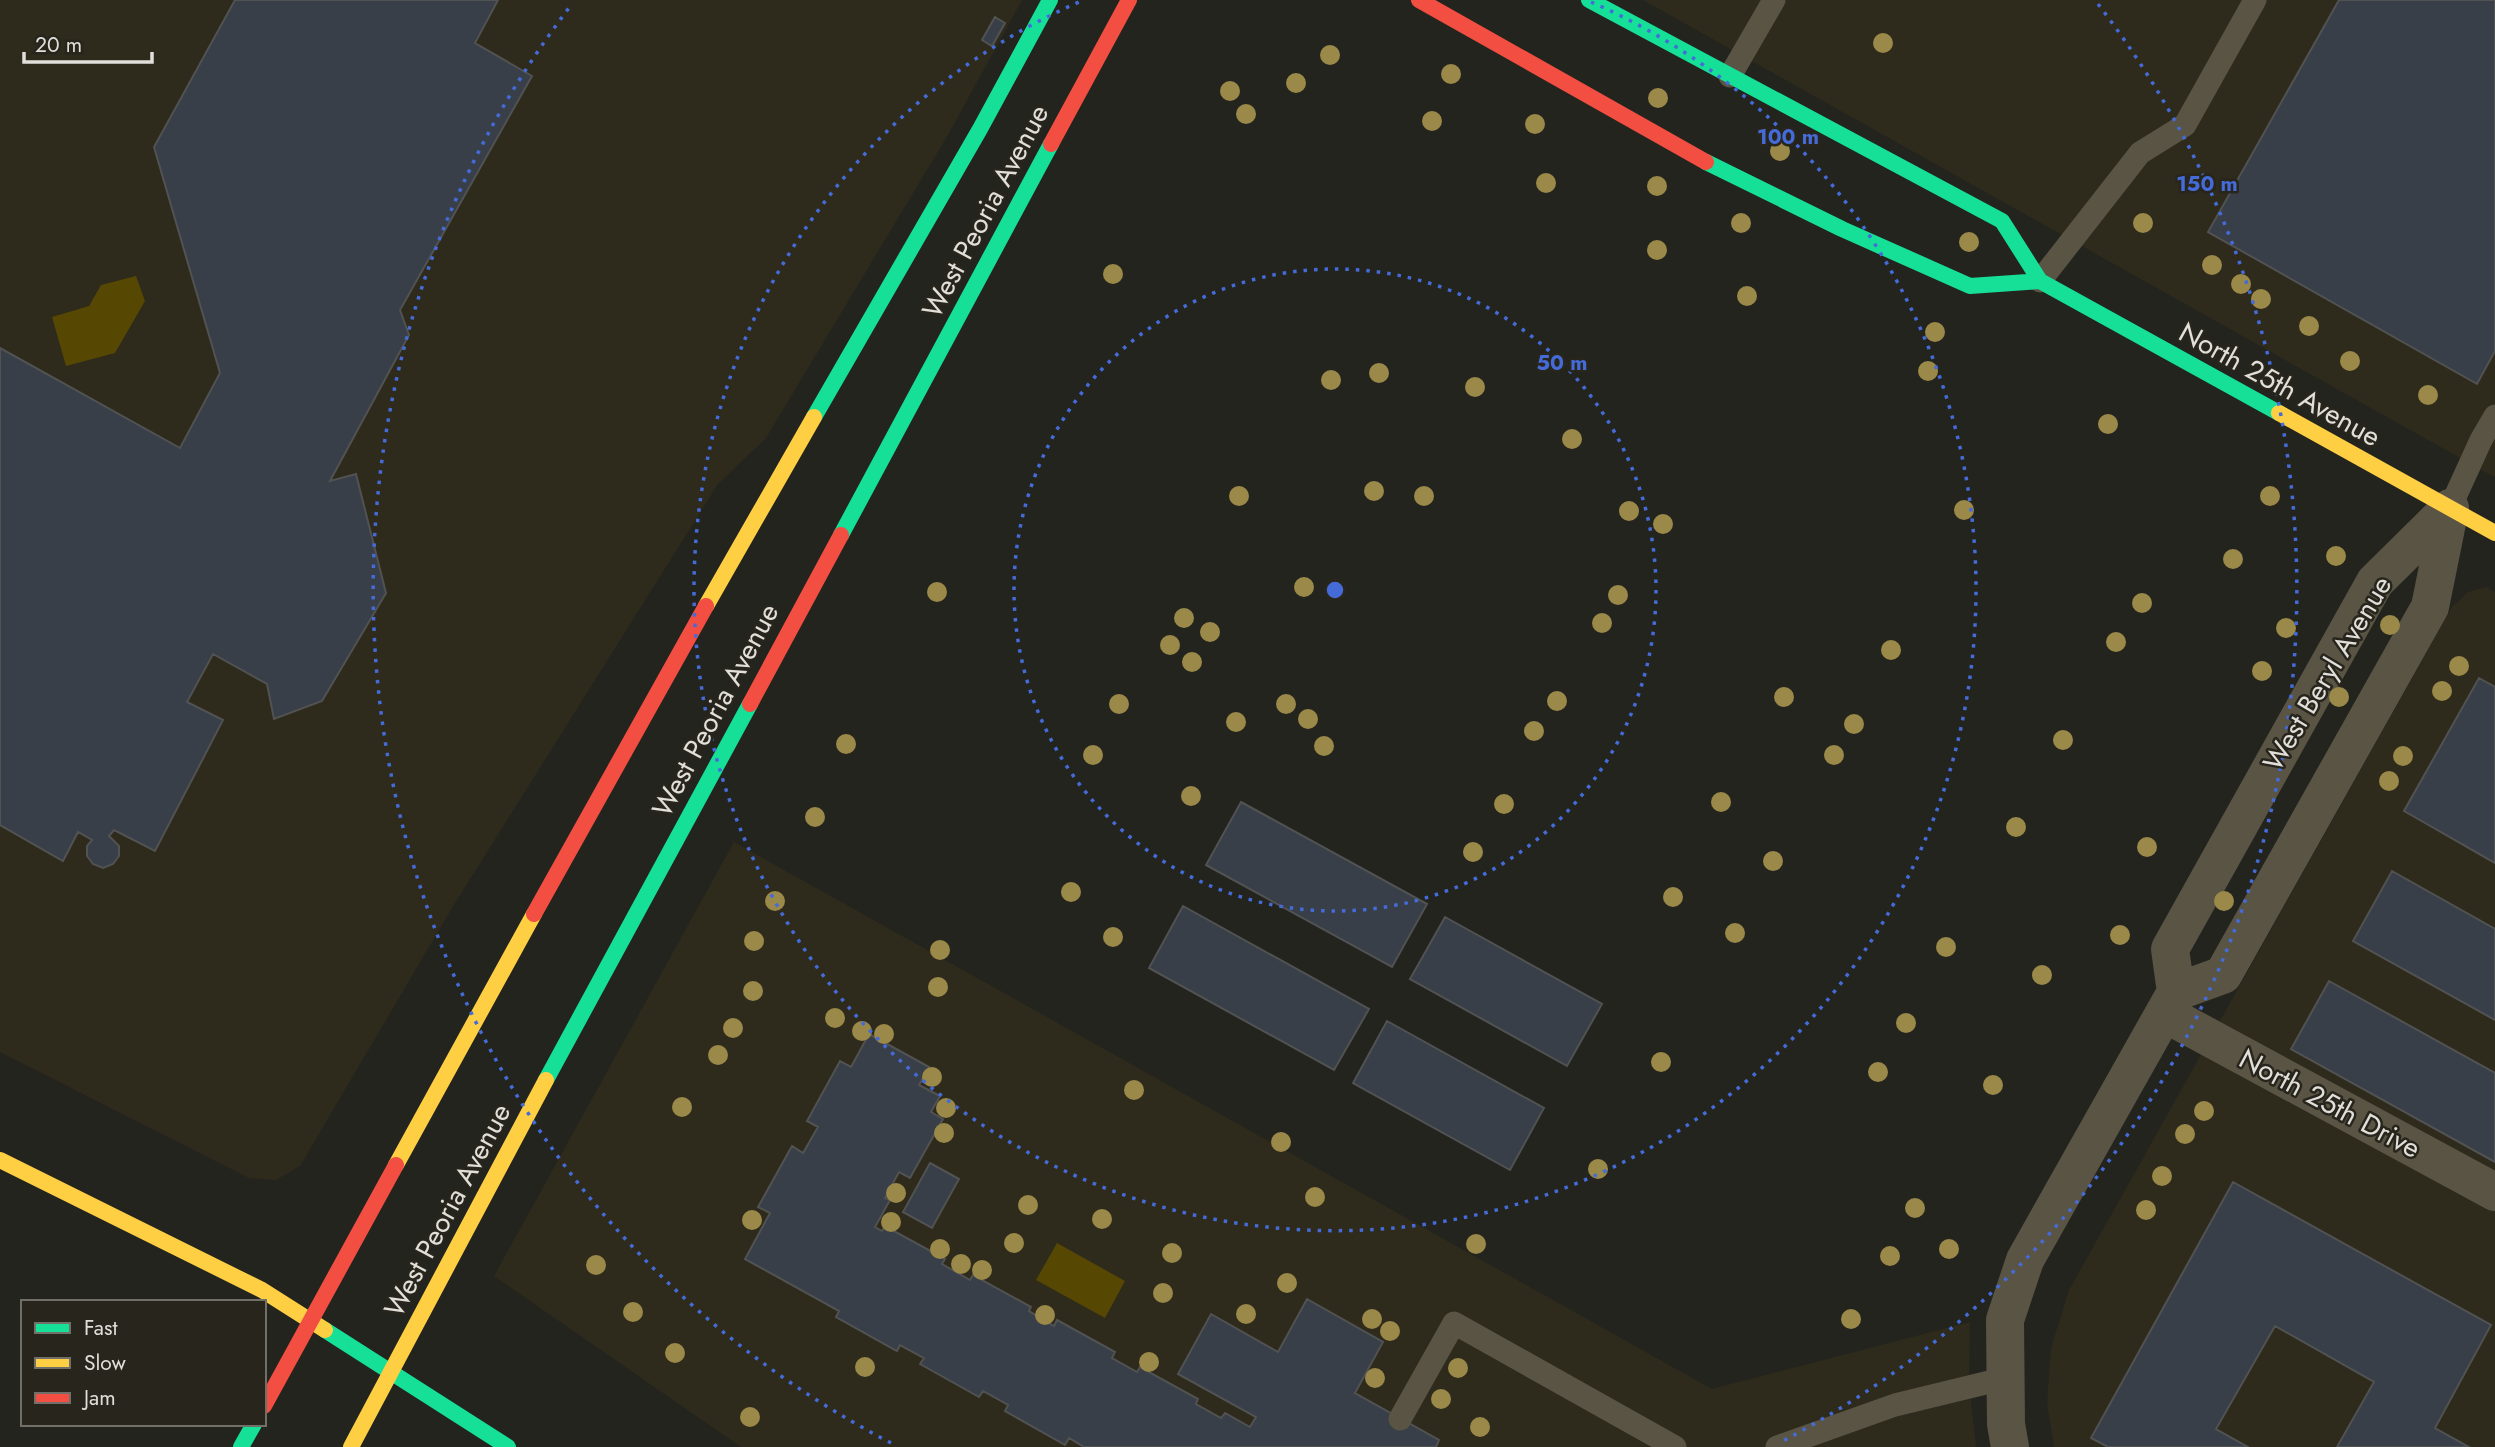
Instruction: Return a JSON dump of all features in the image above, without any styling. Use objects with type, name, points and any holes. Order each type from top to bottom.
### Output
[{"type":"main road","name":"West Peoria Avenue","points":[[266,1402],[646,709],[892,282],[1050,0]]},
{"type":"main road","name":"West Peoria Avenue","points":[[351,1447],[1129,0]]},
{"type":"main road","points":[[1419,0],[1696,157],[1842,229],[1970,286],[2040,281]]},
{"type":"main road","name":"North 25th Avenue","points":[[1589,0],[2002,221],[2040,281],[2495,533]]},
{"type":"main road","points":[[0,1160],[262,1290],[508,1447]]},
{"type":"main road","points":[[241,1447],[253,1426]]},
{"type":"street","name":"West Beryl Avenue","points":[[2450,508],[2430,607],[2255,917],[2222,975],[2170,1002],[2170,949],[2375,582],[2450,508]]},
{"type":"street","name":"North 25th Drive","points":[[2170,1002],[2495,1192]]},
{"type":"street","points":[[2010,1447],[2006,1424],[2005,1320],[2025,1260],[2170,1002]]},
{"type":"lane","points":[[1730,76],[1774,0]]},
{"type":"lane","points":[[2040,281],[2140,153],[2185,125],[2255,0]]},
{"type":"lane","points":[[2450,508],[2495,416]]},
{"type":"lane","points":[[1400,1419],[1454,1323],[1675,1447]]},
{"type":"lane","points":[[1777,1447],[1895,1405],[2006,1378]]},
{"type":"shaded area","points":[[0,0],[1022,0],[948,135],[766,438],[718,484],[452,908],[300,1166],[276,1180],[249,1178],[0,1052]]},
{"type":"shaded area","points":[[1643,0],[2495,0],[2494,477]]},
{"type":"shaded area","points":[[136,276],[145,301],[115,353],[66,366],[52,317],[89,306],[101,285]]},
{"type":"shaded area","points":[[2486,587],[2495,592],[2495,1447],[2054,1447],[2047,1403],[2051,1348],[2069,1290],[2452,607],[2468,592]]},
{"type":"shaded area","points":[[734,842],[1712,1389],[1970,1322],[1969,1383],[1976,1447],[741,1447],[494,1276]]},
{"type":"shaded area","points":[[1057,1243],[1125,1281],[1105,1318],[1036,1280]]},
{"type":"building","points":[[235,0],[498,0],[475,43],[532,76],[400,310],[409,335],[330,481],[356,474],[386,593],[322,701],[274,719],[267,684],[213,654],[187,702],[223,720],[155,851],[114,830],[109,836],[119,846],[119,856],[113,864],[103,868],[93,864],[87,856],[87,846],[92,840],[78,832],[63,861],[0,825],[0,348],[180,448],[220,373],[154,147]]},
{"type":"building","points":[[2339,0],[2495,0],[2495,351],[2477,384],[2208,232]]},
{"type":"building","points":[[995,17],[1005,23],[992,46],[982,40]]},
{"type":"building","points":[[2479,678],[2495,687],[2495,863],[2404,811]]},
{"type":"building","points":[[1241,802],[1427,904],[1392,967],[1206,865]]},
{"type":"building","points":[[2392,871],[2495,929],[2495,1020],[2353,941]]},
{"type":"building","points":[[1183,906],[1369,1009],[1334,1070],[1149,968]]},
{"type":"building","points":[[1445,917],[1602,1004],[1567,1066],[1410,979]]},
{"type":"building","points":[[2329,981],[2495,1073],[2495,1162],[2291,1049]]},
{"type":"building","points":[[1387,1021],[1544,1108],[1510,1170],[1353,1083]]},
{"type":"building","points":[[869,1034],[929,1067],[919,1085],[940,1096],[931,1112],[943,1119],[910,1178],[899,1172],[885,1198],[890,1200],[875,1227],[882,1231],[885,1226],[945,1259],[942,1264],[970,1280],[973,1275],[1031,1307],[1029,1311],[1054,1326],[1057,1320],[1115,1352],[1112,1358],[1137,1372],[1140,1367],[1198,1399],[1196,1404],[1221,1418],[1225,1413],[1250,1427],[1256,1417],[1178,1374],[1211,1314],[1278,1352],[1307,1299],[1383,1342],[1355,1393],[1439,1440],[1436,1447],[1084,1447],[1069,1438],[1065,1445],[1005,1411],[1008,1405],[983,1391],[979,1397],[920,1364],[924,1358],[900,1345],[897,1351],[836,1317],[839,1311],[745,1259],[770,1213],[758,1207],[792,1146],[803,1153],[818,1127],[807,1121],[840,1061],[851,1067]]},
{"type":"building","points":[[930,1163],[959,1179],[932,1228],[903,1212]]},
{"type":"building","points":[[2233,1182],[2491,1325],[2435,1428],[2469,1447],[2337,1447],[2374,1382],[2275,1326],[2216,1429],[2248,1447],[2108,1447],[2091,1438]]},
{"type":"traffic: fast","points":[[814,417],[980,129],[1050,0]]},
{"type":"traffic: fast","points":[[1589,0],[2002,221],[2040,281],[2279,413]]},
{"type":"traffic: fast","points":[[841,535],[1051,144]]},
{"type":"traffic: fast","points":[[1706,162],[1842,229],[1970,286],[2040,281]]},
{"type":"traffic: fast","points":[[546,1080],[750,704]]},
{"type":"traffic: fast","points":[[325,1330],[508,1447]]},
{"type":"traffic: fast","points":[[241,1447],[253,1426]]},
{"type":"traffic: slow","points":[[2279,413],[2495,533]]},
{"type":"traffic: slow","points":[[706,606],[814,417]]},
{"type":"traffic: slow","points":[[396,1165],[534,914]]},
{"type":"traffic: slow","points":[[351,1447],[546,1080]]},
{"type":"traffic: slow","points":[[0,1160],[262,1290],[325,1330]]},
{"type":"traffic: jam","points":[[1051,144],[1129,0]]},
{"type":"traffic: jam","points":[[1419,0],[1706,162]]},
{"type":"traffic: jam","points":[[750,704],[841,535]]},
{"type":"traffic: jam","points":[[534,914],[706,606]]},
{"type":"traffic: jam","points":[[266,1402],[396,1165]]}]
